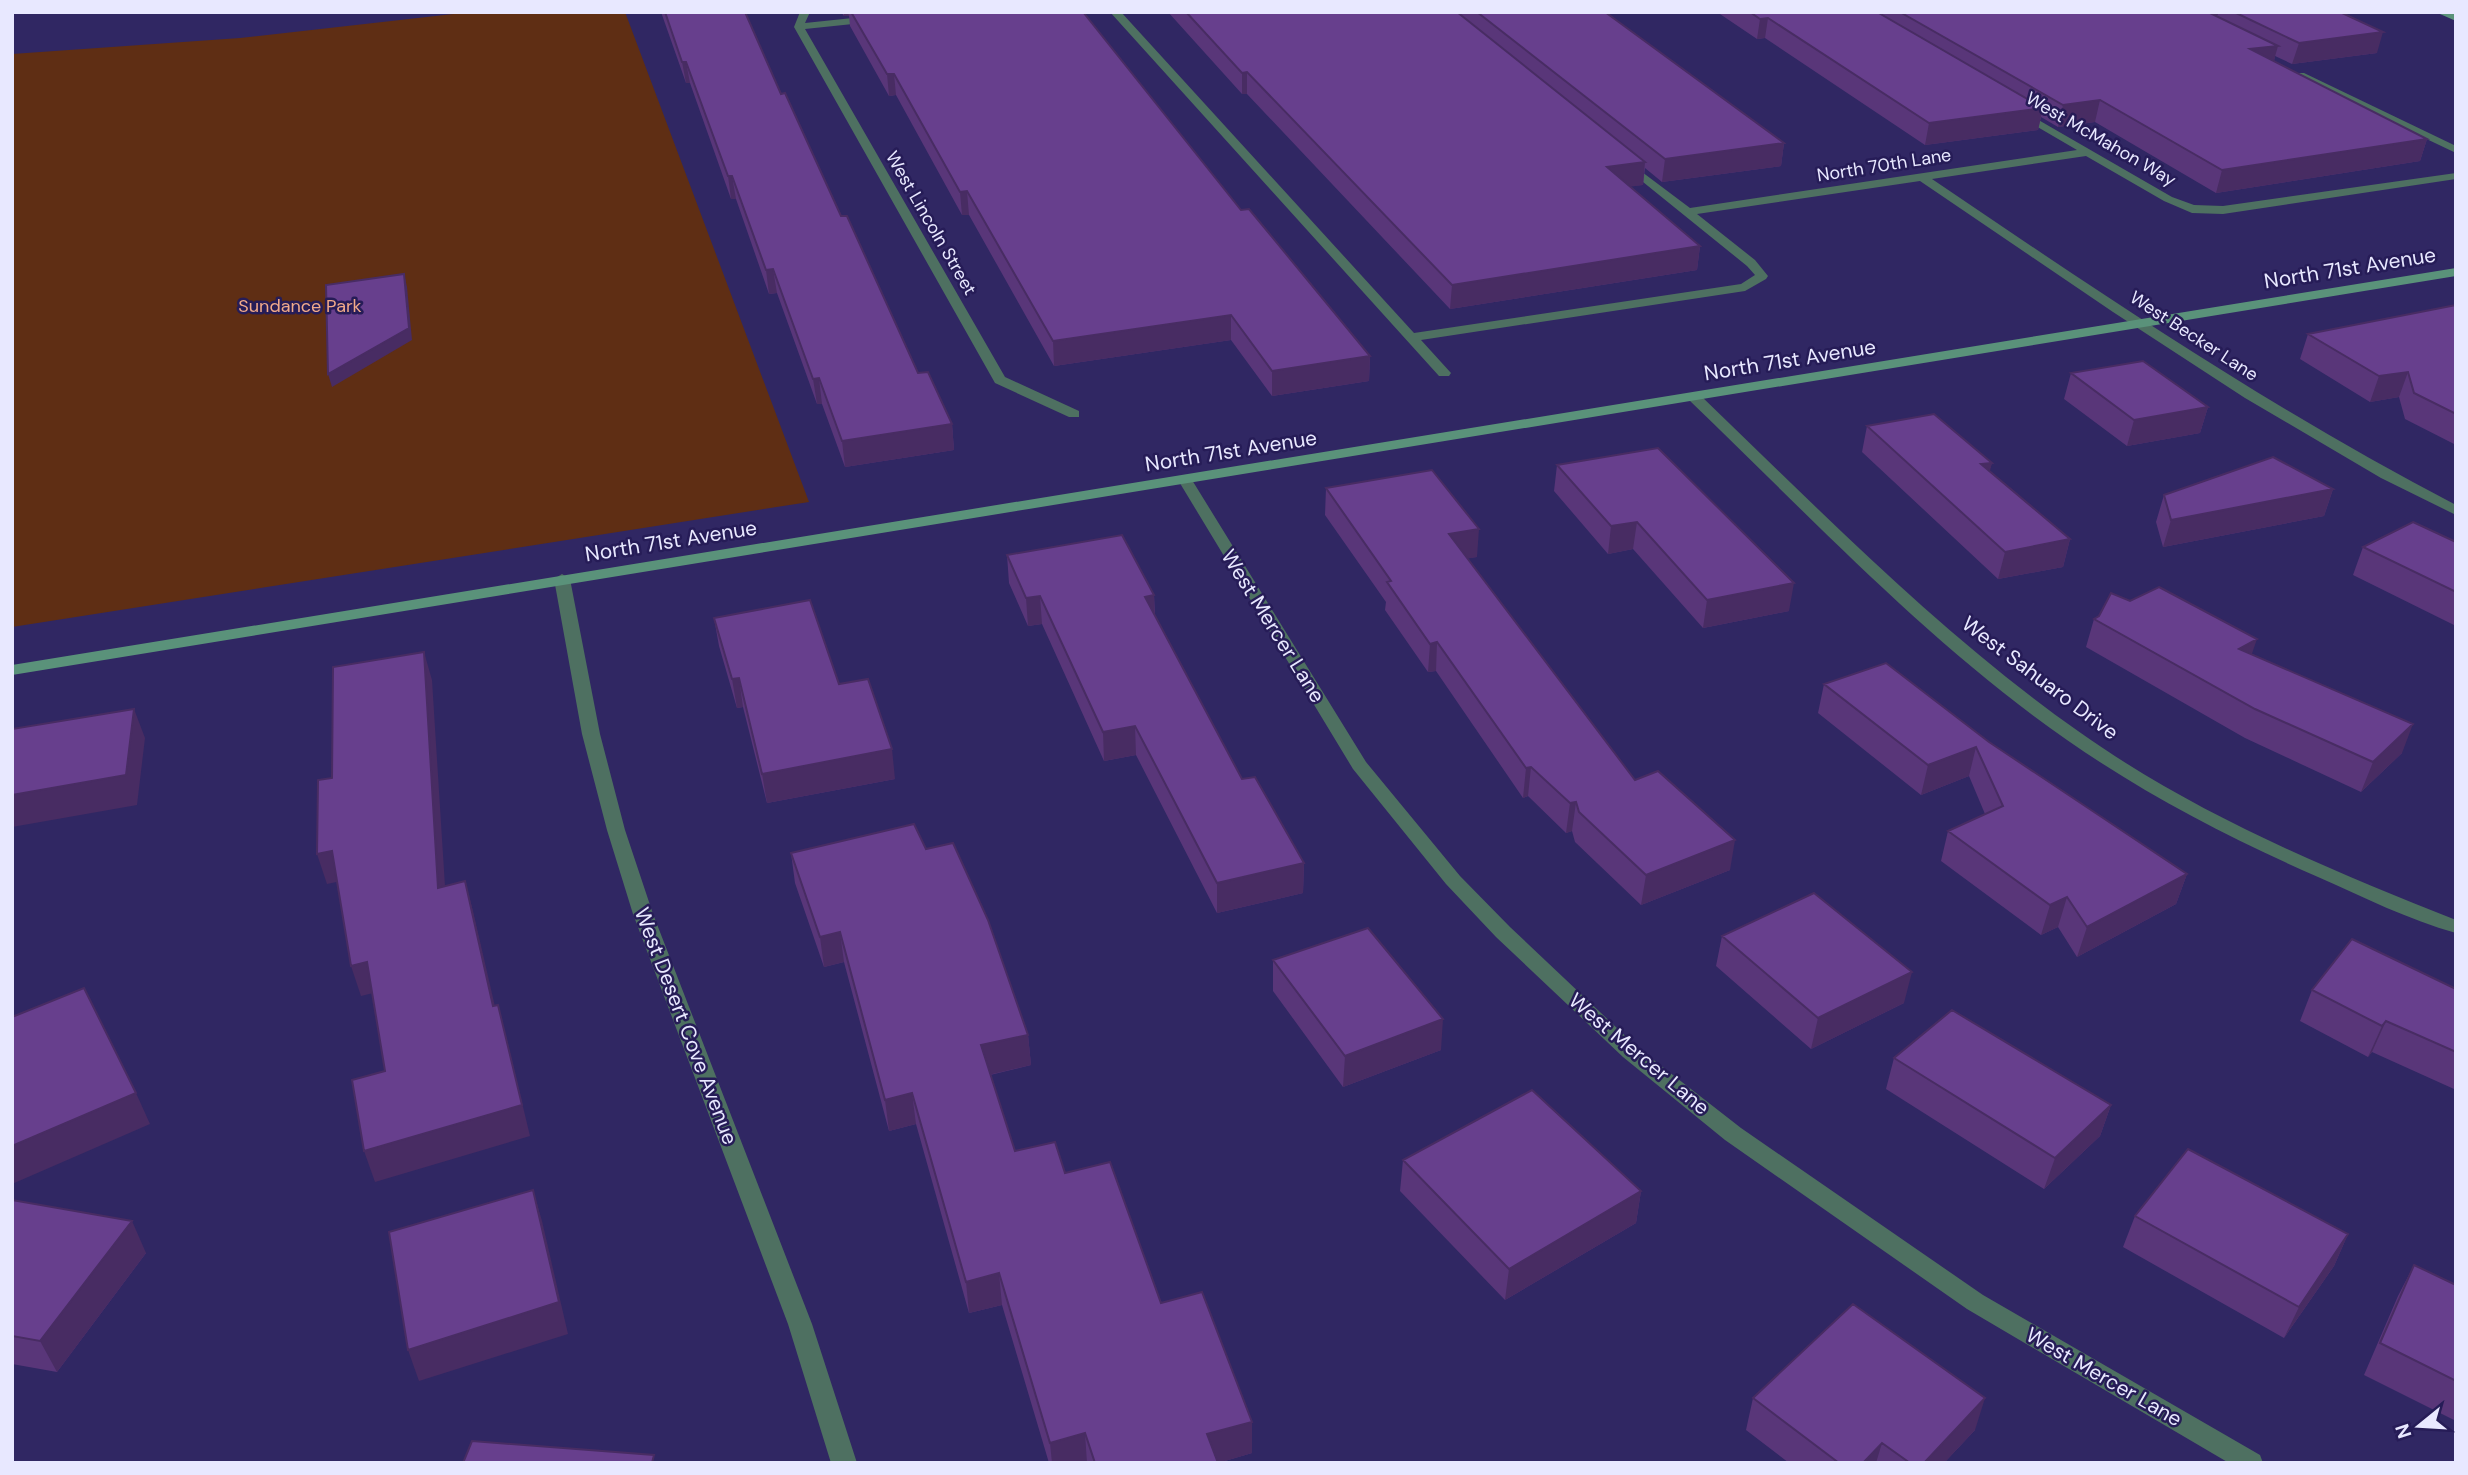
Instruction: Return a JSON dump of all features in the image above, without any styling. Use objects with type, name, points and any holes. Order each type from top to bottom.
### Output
[{"type":"street","points":[[805,12],[799,27],[888,18]]},
{"type":"street","points":[[1115,12],[1444,373]]},
{"type":"street","points":[[2443,12],[2456,18]]},
{"type":"street","name":"West Lincoln Street","points":[[799,27],[1000,380],[1074,414]]},
{"type":"street","points":[[2294,72],[2456,150]]},
{"type":"street","name":"West McMahon Way","points":[[2015,110],[2168,200],[2192,209],[2222,210],[2456,176]]},
{"type":"street","points":[[1411,337],[1745,287],[1762,276],[1751,263],[1612,151]]},
{"type":"street","name":"North 70th Lane","points":[[1687,212],[2087,152]]},
{"type":"street","name":"West Becker Lane","points":[[1922,177],[2137,323],[2300,426],[2456,511]]},
{"type":"street","name":"North 71st Avenue","points":[[12,670],[2456,272]]},
{"type":"street","name":"West Sahuaro Drive","points":[[1694,397],[1959,648],[2074,737],[2239,832],[2325,874],[2456,927]]},
{"type":"street","name":"West Mercer Lane","points":[[1185,480],[1359,765],[1453,880],[1556,984],[1630,1052],[1733,1134],[1975,1302],[2251,1463]]},
{"type":"street","name":"West Desert Cove Avenue","points":[[562,579],[591,734],[620,842],[648,927],[800,1324],[844,1463]]},
{"type":"green space","name":"Sundance Park","points":[[471,12],[625,12],[809,502],[12,627],[12,54],[240,38]]},
{"type":"building","points":[[665,12],[745,12],[781,94],[785,93],[841,216],[847,216],[918,373],[928,372],[952,424],[842,441],[819,378],[813,379],[773,269],[766,270],[732,176],[728,176]]},
{"type":"building","points":[[851,12],[1083,12],[1241,210],[1249,209],[1370,356],[1272,371],[1231,315],[1053,341],[967,191],[960,192],[894,74],[887,74]]},
{"type":"building","points":[[1186,12],[1457,12],[1645,162],[1607,167],[1700,246],[1452,285],[1247,72],[1242,73]]},
{"type":"building","points":[[1477,12],[1605,12],[1784,143],[1665,159]]},
{"type":"building","points":[[1750,12],[1877,12],[2043,108],[1929,123],[1768,18],[1760,19]]},
{"type":"building","points":[[1900,12],[2208,12],[2278,46],[2250,49],[2427,139],[2222,170],[2100,100],[2063,105]]},
{"type":"building","points":[[2234,12],[2340,12],[2383,32],[2299,43]]},
{"type":"building","points":[[404,274],[409,328],[328,374],[326,285]]},
{"type":"building","points":[[2456,305],[2456,414],[2414,393],[2408,372],[2379,376],[2308,334]]},
{"type":"building","points":[[2143,361],[2208,407],[2134,420],[2071,373]]},
{"type":"building","points":[[1934,414],[1992,463],[1981,464],[2070,539],[2005,552],[1867,426]]},
{"type":"building","points":[[1658,448],[1794,583],[1707,600],[1637,522],[1611,526],[1557,465]]},
{"type":"building","points":[[2273,457],[2333,489],[2171,520],[2164,495]]},
{"type":"building","points":[[1432,470],[1479,529],[1449,534],[1635,780],[1658,771],[1735,840],[1646,875],[1579,812],[1576,802],[1570,803],[1531,767],[1526,768],[1437,642],[1430,644],[1387,582],[1391,581],[1326,488]]},
{"type":"building","points":[[2413,522],[2456,542],[2456,592],[2363,547]]},
{"type":"building","points":[[1122,535],[1154,595],[1145,597],[1242,779],[1255,777],[1304,863],[1217,883],[1135,726],[1103,732],[1040,596],[1026,598],[1007,555]]},
{"type":"building","points":[[2159,587],[2257,639],[2239,649],[2413,724],[2373,762],[2255,709],[2094,619],[2099,616],[2111,593],[2130,601]]},
{"type":"building","points":[[810,600],[839,684],[868,679],[892,749],[762,774],[739,678],[732,679],[714,618]]},
{"type":"building","points":[[424,652],[438,888],[465,881],[493,1006],[498,1005],[522,1105],[364,1151],[352,1080],[385,1071],[367,962],[351,966],[332,851],[317,854],[318,780],[332,778],[333,667]]},
{"type":"building","points":[[1886,663],[1989,742],[2187,874],[2087,927],[2067,897],[2050,905],[1948,831],[2003,806],[1976,747],[1928,765],[1824,684]]},
{"type":"building","points":[[134,709],[126,775],[12,795],[12,729]]},
{"type":"building","points":[[914,824],[926,849],[953,843],[988,920],[1028,1035],[981,1045],[1015,1151],[1055,1142],[1065,1173],[1110,1162],[1161,1303],[1202,1292],[1252,1422],[1207,1434],[1218,1463],[1095,1463],[1085,1433],[1050,1443],[999,1273],[966,1282],[912,1093],[885,1100],[840,932],[820,937],[791,853]]},
{"type":"building","points":[[1814,893],[1912,972],[1818,1018],[1722,936]]},
{"type":"building","points":[[1368,928],[1443,1019],[1345,1056],[1273,960]]},
{"type":"building","points":[[2352,939],[2456,989],[2456,1052],[2386,1021],[2382,1026],[2312,990]]},
{"type":"building","points":[[84,988],[136,1093],[12,1146],[12,1017]]},
{"type":"building","points":[[1952,1010],[2111,1105],[2055,1158],[1894,1058]]},
{"type":"building","points":[[1532,1090],[1641,1191],[1509,1269],[1403,1160]]},
{"type":"building","points":[[2188,1149],[2348,1234],[2299,1307],[2135,1216]]},
{"type":"building","points":[[533,1190],[559,1302],[408,1350],[389,1232]]},
{"type":"building","points":[[12,1200],[132,1221],[40,1341],[12,1336]]},
{"type":"building","points":[[2414,1265],[2456,1285],[2456,1381],[2380,1343]]},
{"type":"building","points":[[1853,1304],[1985,1398],[1924,1463],[1910,1463],[1882,1443],[1863,1463],[1839,1463],[1753,1398]]},
{"type":"building","points":[[472,1441],[654,1455],[652,1463],[463,1463]]}]
